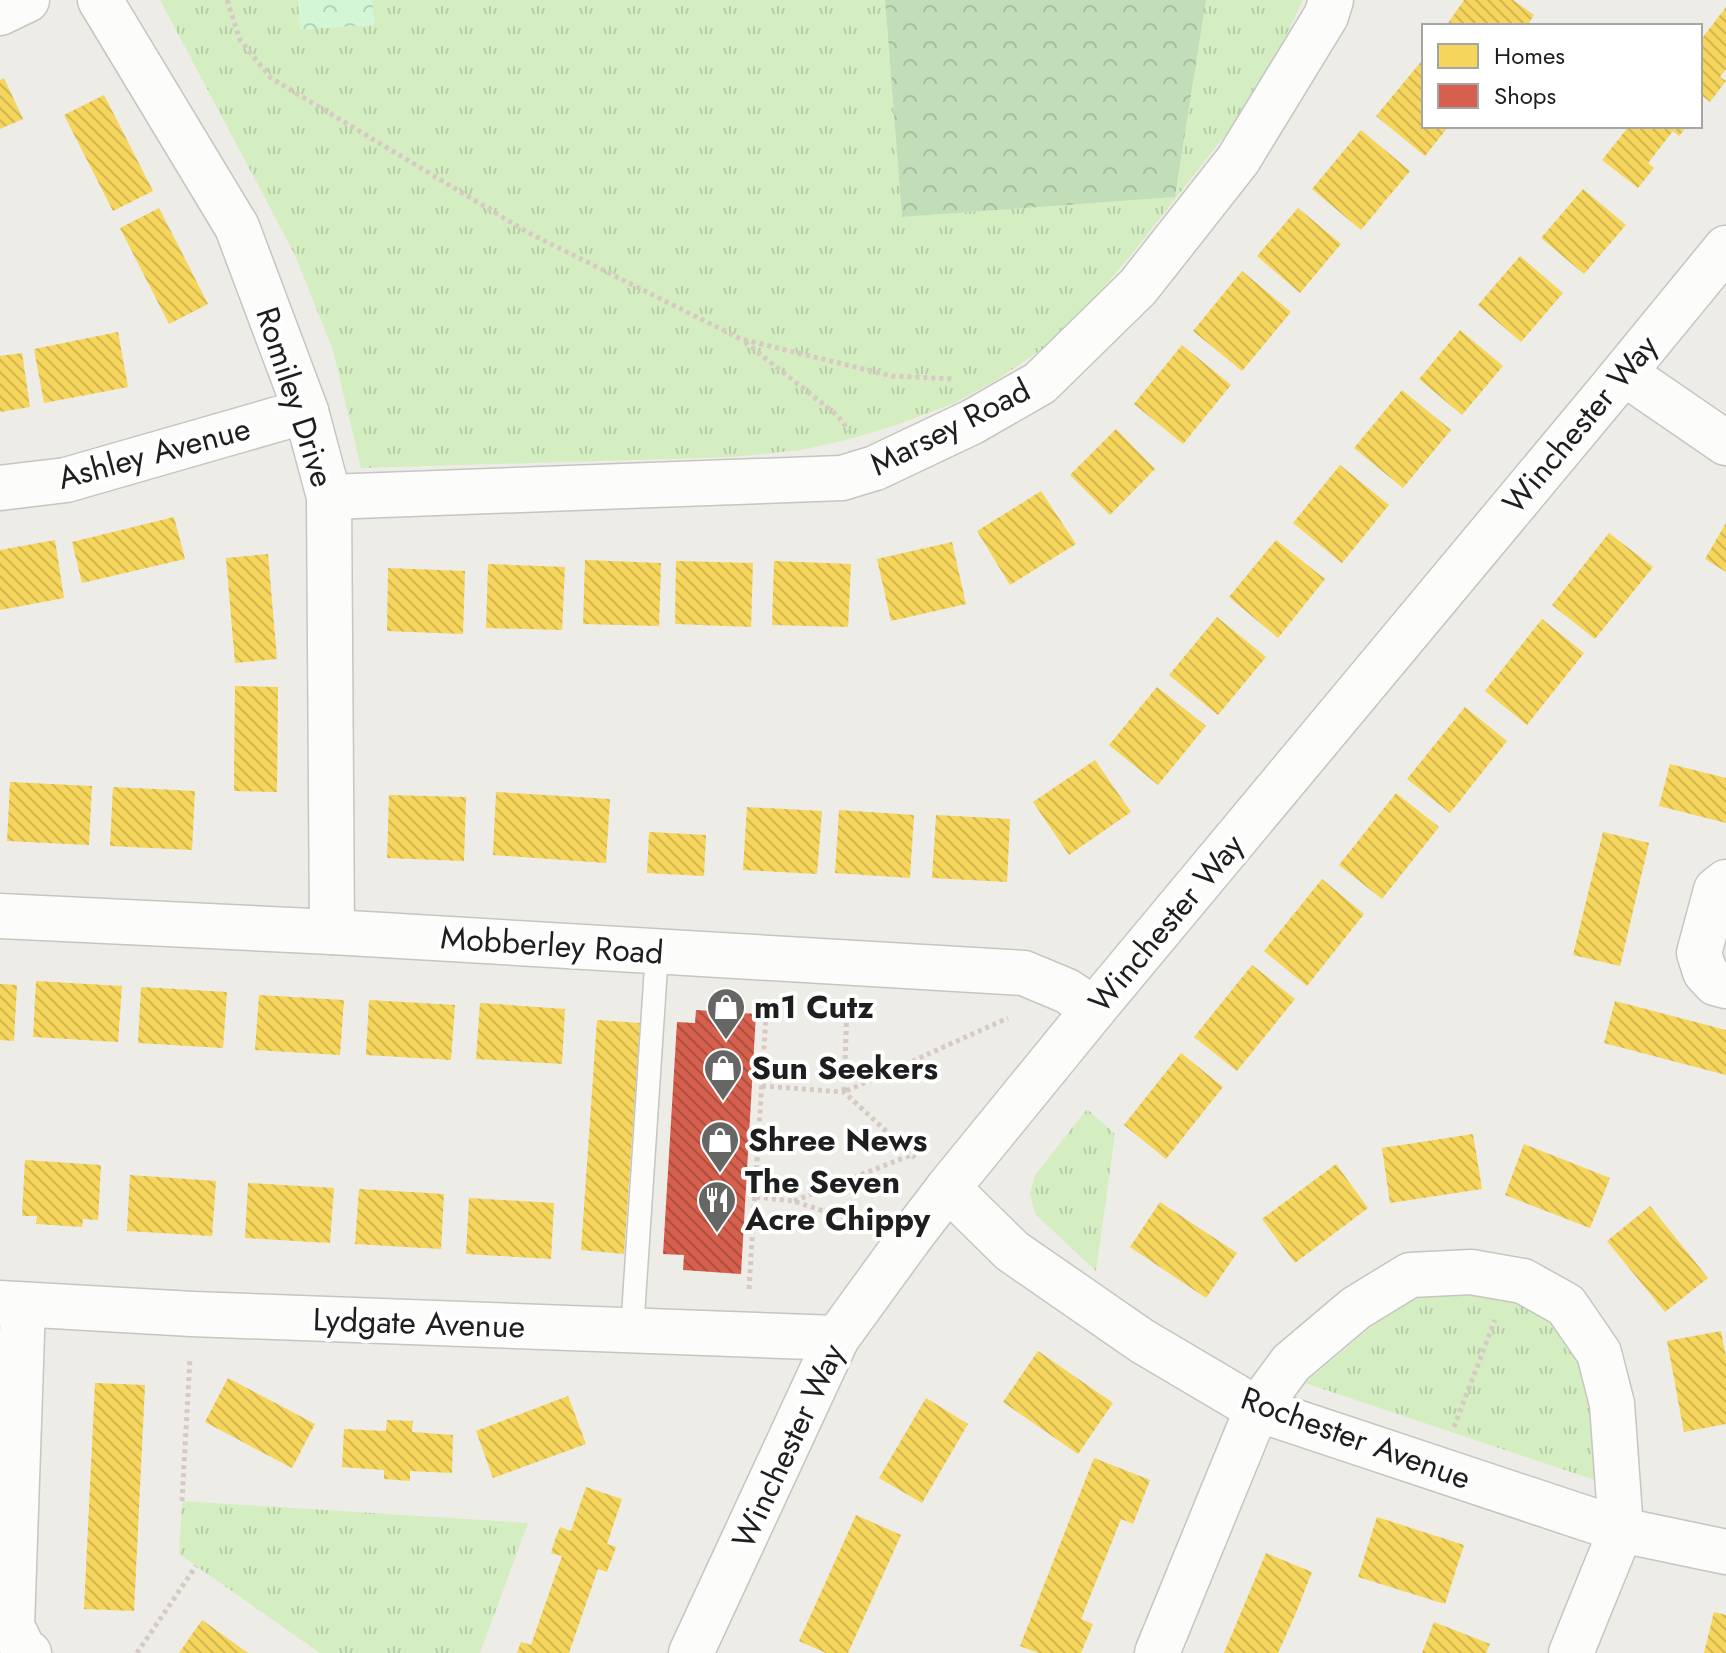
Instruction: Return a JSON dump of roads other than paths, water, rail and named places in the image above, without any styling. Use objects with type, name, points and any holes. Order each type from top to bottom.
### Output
[{"type":"street","points":[[0,13],[27,0]]},
{"type":"street","name":"Romiley Drive","points":[[100,0],[237,227],[306,411],[329,497],[332,932]]},
{"type":"street","name":"Marsey Road","points":[[329,497],[842,478],[875,468],[972,422],[1040,383],[1138,287],[1238,160],[1326,16],[1331,0]]},
{"type":"street","name":"Winchester Way","points":[[691,1653],[837,1338],[1081,1000],[1624,373],[1726,248]]},
{"type":"street","points":[[1624,373],[1726,443]]},
{"type":"street","name":"Ashley Avenue","points":[[0,488],[66,480],[306,411]]},
{"type":"street","points":[[1726,882],[1716,890],[1699,953],[1705,972],[1715,983],[1726,986]]},
{"type":"street","name":"Mobberley Road","points":[[0,916],[332,932],[1024,973],[1081,1000]]},
{"type":"street","name":"Rochester Avenue","points":[[948,1188],[1012,1251],[1142,1341],[1257,1409],[1621,1530],[1726,1552]]},
{"type":"street","points":[[1157,1653],[1257,1409],[1291,1363],[1356,1308],[1410,1275],[1471,1272],[1523,1281],[1566,1305],[1599,1353],[1612,1404],[1621,1530],[1571,1653]]},
{"type":"street","points":[[11,1304],[12,1626],[23,1649],[29,1653]]},
{"type":"street","name":"Lydgate Avenue","points":[[11,1304],[192,1314],[837,1338]]},
{"type":"lane","points":[[632,1331],[657,952]]},
{"type":"place","name":"m1 Cutz","points":[[726,1041]]},
{"type":"place","name":"Sun Seekers","points":[[723,1102]]},
{"type":"place","name":"Shree News","points":[[720,1174]]},
{"type":"place","name":"The Seven Acre Chippy","points":[[717,1234]]}]
